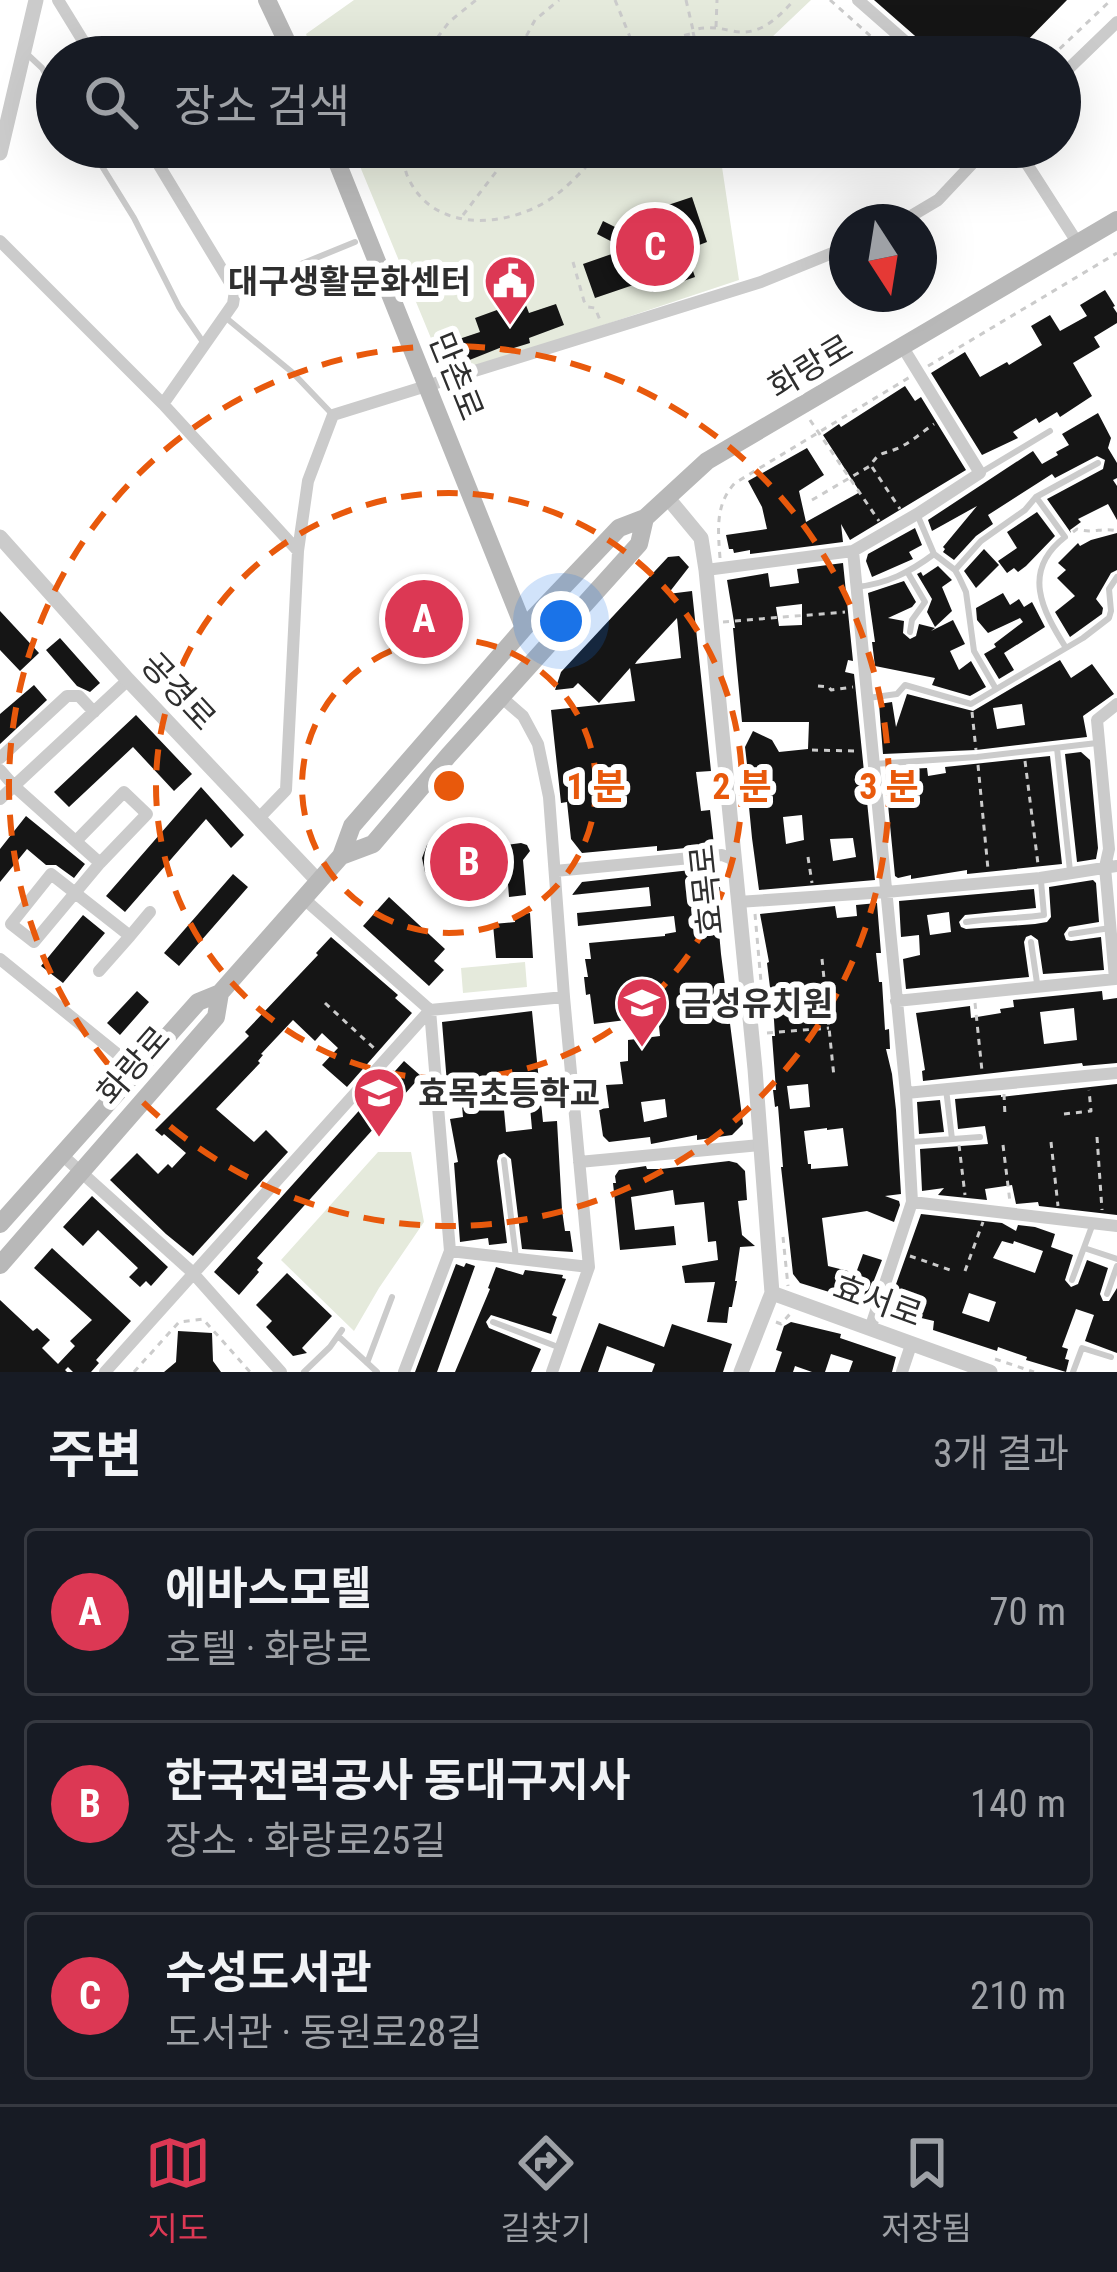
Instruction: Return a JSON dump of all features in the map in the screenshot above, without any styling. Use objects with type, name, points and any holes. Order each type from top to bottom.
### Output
[{"type":"main road","points":[[267,0],[284,36]]},
{"type":"main road","name":"만촌로","points":[[340,168],[524,628]]},
{"type":"main road","name":"화랑로","points":[[0,1224],[197,1002],[220,993],[341,856],[352,826],[524,628],[619,528],[645,518],[707,461],[1117,220]]},
{"type":"main road","name":"화랑로","points":[[341,856],[373,844],[639,544],[645,518]]},
{"type":"main road","name":"화랑로","points":[[0,1265],[216,1016],[220,993]]},
{"type":"street","points":[[0,153],[35,0]]},
{"type":"street","points":[[58,0],[80,36]]},
{"type":"street","points":[[858,0],[899,36]]},
{"type":"street","points":[[1081,57],[1117,22]]},
{"type":"street","points":[[161,168],[235,291],[233,304],[163,404]]},
{"type":"street","points":[[931,204],[968,168]]},
{"type":"street","points":[[1029,168],[1077,242]]},
{"type":"street","points":[[0,241],[163,404],[298,551]]},
{"type":"street","points":[[258,819],[286,790],[298,551],[308,481],[333,415],[761,282],[829,254]]},
{"type":"street","points":[[713,569],[853,551],[980,473],[902,346]]},
{"type":"street","name":"효목로","points":[[667,497],[700,538],[713,569],[710,623],[732,859],[746,901],[751,1034],[772,1293],[741,1372]]},
{"type":"street","name":"공경로","points":[[0,537],[318,881]]},
{"type":"street","points":[[853,551],[906,1093],[912,1202],[870,1329]]},
{"type":"street","points":[[0,799],[128,680]]},
{"type":"street","points":[[0,758],[67,696],[79,696],[94,712]]},
{"type":"street","points":[[501,697],[524,716],[538,743],[549,797],[589,1268],[552,1372]]},
{"type":"street","points":[[896,1001],[1116,979],[1097,720],[1117,704]]},
{"type":"street","points":[[0,770],[100,863]]},
{"type":"street","points":[[76,841],[124,792],[147,814],[100,863],[74,894],[34,942],[11,924],[51,874],[74,894],[130,937]]},
{"type":"street","points":[[555,871],[722,855],[732,859]]},
{"type":"street","points":[[746,901],[1040,878],[1111,867]]},
{"type":"street","points":[[303,898],[430,1010],[450,1251],[404,1372]]},
{"type":"street","points":[[98,971],[150,912]]},
{"type":"street","points":[[0,959],[137,1070]]},
{"type":"street","points":[[105,1372],[430,1010],[563,997]]},
{"type":"street","points":[[906,1093],[1117,1073]]},
{"type":"street","points":[[579,1162],[760,1145]]},
{"type":"street","points":[[62,1154],[192,1272],[281,1372]]},
{"type":"street","points":[[912,1202],[1117,1226]]},
{"type":"street","points":[[450,1251],[589,1268]]},
{"type":"street","name":"효서로","points":[[772,1293],[963,1368],[992,1365]]},
{"type":"street","points":[[902,1372],[911,1345]]},
{"type":"lane","points":[[24,51],[36,62]]},
{"type":"lane","points":[[103,168],[205,345]]},
{"type":"lane","points":[[235,291],[356,242]]},
{"type":"lane","points":[[224,317],[293,373],[333,415]]},
{"type":"lane","points":[[980,473],[1050,431]]},
{"type":"lane","points":[[955,570],[981,541],[1036,497],[1098,463]]},
{"type":"lane","points":[[1036,497],[1065,537],[1041,566],[1040,599],[1066,648]]},
{"type":"lane","points":[[912,517],[934,554],[955,570],[966,592],[974,651],[996,689]]},
{"type":"lane","points":[[856,587],[908,572],[934,554]]},
{"type":"lane","points":[[908,572],[925,602],[910,632]]},
{"type":"lane","points":[[868,692],[897,694],[904,685],[971,704],[1109,618],[1109,589],[1117,577]]},
{"type":"lane","points":[[873,757],[977,757],[1100,742]]},
{"type":"lane","points":[[1057,748],[1070,874]]},
{"type":"lane","points":[[967,922],[1044,915],[1040,878]]},
{"type":"lane","points":[[1071,934],[1110,928]]},
{"type":"lane","points":[[1031,942],[1037,987]]},
{"type":"lane","points":[[946,1089],[955,1138]]},
{"type":"lane","points":[[909,1142],[980,1136]]},
{"type":"lane","points":[[504,1160],[516,1258]]},
{"type":"lane","points":[[1072,1280],[1097,1223]]},
{"type":"lane","points":[[1084,1248],[1117,1262],[1107,1294]]},
{"type":"lane","points":[[367,1363],[392,1297]]},
{"type":"lane","points":[[493,1322],[561,1348]]},
{"type":"lane","points":[[304,1372],[340,1333],[377,1372]]},
{"type":"lane","points":[[1073,1372],[1082,1348],[1111,1357]]},
{"type":"path","points":[[439,36],[476,0]]},
{"type":"path","points":[[526,36],[535,20],[559,0]]},
{"type":"path","points":[[615,0],[630,36]]},
{"type":"path","points":[[686,0],[694,36]]},
{"type":"path","points":[[716,0],[716,27]]},
{"type":"path","points":[[682,36],[716,27],[742,33],[766,27],[794,0]]},
{"type":"path","points":[[830,0],[871,36]]},
{"type":"path","points":[[1073,36],[1111,0]]},
{"type":"path","points":[[406,168],[422,198],[441,213],[491,221],[552,198],[585,168]]},
{"type":"path","points":[[461,218],[499,168]]},
{"type":"path","points":[[713,569],[724,494],[735,483],[1117,253]]},
{"type":"path","points":[[573,262],[584,301],[595,308],[603,330]]},
{"type":"path","points":[[800,406],[886,532]]},
{"type":"path","points":[[812,500],[946,417]]},
{"type":"path","points":[[871,465],[912,517]]},
{"type":"path","points":[[1065,537],[1077,530],[1117,531]]},
{"type":"path","points":[[710,623],[859,611]]},
{"type":"path","points":[[818,686],[868,692]]},
{"type":"path","points":[[971,704],[990,882]]},
{"type":"path","points":[[812,750],[873,757]]},
{"type":"path","points":[[1024,752],[1040,878]]},
{"type":"path","points":[[808,857],[813,897]]},
{"type":"path","points":[[746,901],[762,989]]},
{"type":"path","points":[[822,959],[834,1077]]},
{"type":"path","points":[[974,994],[983,1085]]},
{"type":"path","points":[[325,1003],[386,1059]]},
{"type":"path","points":[[751,1034],[831,1028]]},
{"type":"path","points":[[1064,1114],[1090,1111],[1088,1076]]},
{"type":"path","points":[[1003,1083],[1005,1116]]},
{"type":"path","points":[[1097,1137],[1102,1196],[1097,1223]]},
{"type":"path","points":[[955,1138],[967,1209]]},
{"type":"path","points":[[1052,1142],[1057,1204],[1064,1220]]},
{"type":"path","points":[[1004,1145],[1012,1214]]},
{"type":"path","points":[[965,1271],[987,1211]]},
{"type":"path","points":[[761,1317],[781,1324],[789,1317],[796,1291],[788,1286],[781,1221]]},
{"type":"path","points":[[897,1251],[953,1271]]},
{"type":"path","points":[[134,1372],[179,1322],[203,1319],[249,1372]]},
{"type":"path","points":[[992,1365],[1034,1372]]},
{"type":"shaded area","points":[[354,0],[811,0],[773,36],[306,34]]},
{"type":"shaded area","points":[[361,168],[722,168],[739,280],[447,377]]},
{"type":"shaded area","points":[[525,962],[527,987],[463,993],[461,968]]},
{"type":"shaded area","points":[[378,1152],[411,1152],[424,1222],[354,1331],[281,1260]]},
{"type":"building","points":[[874,0],[1067,0],[1032,36],[915,36]]},
{"type":"building","points":[[692,197],[707,242],[686,250],[695,277],[652,292],[648,280],[595,298],[583,264],[626,249],[597,234],[603,221],[625,232],[642,226],[638,215]]},
{"type":"building","points":[[1105,290],[1115,306],[1117,323],[1094,337],[1100,347],[1073,363],[1092,396],[1060,417],[1057,412],[1039,423],[1036,418],[1013,432],[1018,438],[982,455],[931,373],[965,352],[980,377],[1009,365],[1042,345],[1031,326],[1050,315],[1060,331],[1087,316],[1080,305]]},
{"type":"building","points":[[524,300],[529,313],[556,304],[564,325],[529,338],[530,343],[504,351],[502,347],[467,361],[459,339],[480,332],[475,318]]},
{"type":"building","points":[[905,386],[915,401],[921,397],[966,470],[850,540],[841,524],[843,542],[750,554],[750,550],[734,553],[729,549],[726,535],[767,529],[748,481],[807,448],[824,475],[799,491],[806,522],[860,492],[823,435]]},
{"type":"building","points":[[1098,413],[1117,463],[1113,480],[1117,520],[1108,504],[1078,519],[1081,522],[1071,533],[1047,499],[1103,469],[1105,460],[1097,456],[1055,478],[1052,474],[988,515],[993,524],[954,560],[943,552],[977,506],[932,531],[928,520],[1033,451],[1042,464],[1058,455],[1069,445],[1062,434]]},
{"type":"building","points":[[1037,512],[1055,536],[1026,566],[1007,573],[998,561],[1017,548],[1007,532]]},
{"type":"building","points":[[915,528],[922,545],[909,552],[913,559],[872,577],[868,554]]},
{"type":"building","points":[[1117,533],[1117,570],[1096,599],[1102,614],[1070,637],[1055,612],[1075,596],[1057,578],[1066,570],[1058,563],[1078,543]]},
{"type":"building","points":[[984,549],[999,565],[976,588],[964,571]]},
{"type":"building","points":[[679,556],[689,567],[668,594],[692,591],[711,771],[696,772],[701,811],[710,810],[714,845],[582,853],[571,839],[567,802],[561,803],[551,710],[635,701],[630,668],[599,703],[578,683],[555,690],[561,672],[668,557]],"holes":[[[677,618],[681,658],[635,664]]]},
{"type":"building","points":[[843,563],[853,661],[848,660],[845,672],[854,674],[875,880],[759,890],[745,747],[753,731],[772,740],[779,752],[808,749],[809,722],[742,722],[727,580],[768,573],[770,587],[799,583],[797,569]],"holes":[[[802,604],[802,625],[779,626],[776,607]],[[802,815],[804,840],[786,844],[783,817]],[[853,838],[856,857],[833,861],[830,839]]]},
{"type":"building","points":[[938,566],[952,580],[942,587],[952,611],[935,627],[927,612],[932,599],[917,574],[923,576]]},
{"type":"building","points":[[904,581],[916,602],[888,618],[904,621],[903,633],[910,639],[916,636],[919,624],[935,628],[931,631],[953,620],[965,644],[950,651],[959,670],[971,661],[986,687],[970,696],[932,685],[935,678],[875,666],[868,593]]},
{"type":"building","points":[[1003,593],[1010,605],[1019,599],[1024,607],[1032,602],[1045,627],[1004,653],[1014,670],[999,679],[984,654],[1023,622],[1020,618],[988,633],[977,620],[976,608]]},
{"type":"building","points":[[0,611],[39,653],[20,671],[0,650]]},
{"type":"building","points":[[60,638],[100,683],[90,692],[77,686],[46,650]]},
{"type":"building","points":[[1060,660],[1071,678],[1092,664],[1114,694],[1083,716],[1087,737],[976,750],[883,754],[879,704],[892,702],[896,727],[907,694],[973,711]],"holes":[[[1022,704],[1025,725],[997,729],[993,708]]]},
{"type":"building","points":[[34,685],[47,700],[0,744],[0,714]]},
{"type":"building","points":[[136,715],[192,774],[174,791],[133,747],[69,807],[54,792]]},
{"type":"building","points":[[1081,752],[1090,760],[1098,848],[1096,859],[1077,862],[1065,754]]},
{"type":"building","points":[[1050,756],[1062,864],[911,879],[911,875],[895,876],[885,774],[890,770],[927,768],[928,776],[946,773],[945,767]]},
{"type":"building","points":[[201,787],[244,835],[231,848],[206,819],[125,912],[106,896]]},
{"type":"building","points":[[26,816],[85,864],[74,878],[56,865],[46,865],[27,849],[0,882],[0,849]]},
{"type":"building","points":[[445,834],[459,835],[475,849],[527,845],[530,851],[523,860],[526,895],[509,897],[507,871],[474,875],[454,888],[434,883],[422,858],[427,845]]},
{"type":"building","points":[[709,868],[719,876],[721,954],[743,1124],[732,1135],[697,1140],[697,1135],[651,1144],[650,1137],[609,1142],[603,1136],[599,1109],[609,1108],[606,1085],[623,1084],[620,1062],[628,1061],[628,1040],[660,1036],[658,1016],[594,1024],[584,977],[588,977],[585,959],[591,959],[589,943],[676,932],[674,916],[578,926],[577,913],[651,906],[649,887],[572,895],[582,882]],"holes":[[[665,1099],[667,1117],[644,1122],[641,1102]]]},
{"type":"building","points":[[233,874],[248,887],[179,966],[164,953]]},
{"type":"building","points":[[1096,883],[1099,922],[1069,927],[1064,934],[1071,941],[1101,937],[1104,970],[1043,974],[1038,940],[1031,935],[1024,942],[1029,977],[906,989],[903,959],[920,955],[919,935],[901,937],[899,901],[1034,889],[1036,908],[965,915],[959,922],[966,929],[1035,924],[1051,917],[1049,887]],"holes":[[[949,912],[951,932],[930,935],[927,915]]]},
{"type":"building","points":[[389,897],[445,949],[434,961],[444,970],[429,986],[363,926]]},
{"type":"building","points":[[877,903],[881,953],[876,953],[885,1030],[889,1029],[890,1049],[886,1049],[896,1110],[901,1194],[885,1196],[900,1205],[894,1222],[867,1211],[822,1218],[828,1266],[856,1273],[863,1254],[882,1260],[865,1303],[800,1283],[793,1274],[773,1090],[775,1036],[769,962],[760,914],[835,906],[837,918],[857,916],[856,905]],"holes":[[[808,1084],[810,1107],[790,1109],[787,1086]],[[843,1128],[848,1166],[811,1169],[804,1131]]]},
{"type":"building","points":[[530,913],[533,958],[496,958],[493,924],[515,922],[515,915]]},
{"type":"building","points":[[83,915],[105,933],[63,983],[41,966]]},
{"type":"building","points":[[331,937],[412,1013],[347,1087],[322,1065],[338,1048],[322,1033],[315,1041],[293,1020],[261,1054],[260,1063],[216,1109],[254,1142],[266,1130],[288,1152],[193,1256],[110,1180],[137,1153],[158,1174],[168,1164],[172,1168],[186,1153],[155,1130],[249,1036],[245,1032]]},
{"type":"building","points":[[137,991],[149,1002],[120,1035],[107,1023]]},
{"type":"building","points":[[1102,991],[1103,1000],[1117,998],[1117,1063],[923,1081],[916,1013],[970,1006],[971,1018],[1001,1013],[1000,1009],[1014,1007],[1013,1000]],"holes":[[[1074,1008],[1077,1040],[1044,1044],[1040,1012]]]},
{"type":"building","points":[[532,1011],[543,1122],[557,1121],[562,1210],[573,1252],[522,1249],[511,1159],[504,1153],[497,1161],[507,1243],[489,1245],[488,1238],[460,1242],[454,1163],[458,1162],[450,1119],[463,1117],[461,1094],[448,1096],[442,1022]],"holes":[[[530,1107],[532,1129],[506,1132],[504,1110]]]},
{"type":"building","points":[[404,1061],[421,1076],[257,1258],[263,1263],[259,1272],[239,1295],[214,1272],[365,1104],[362,1101]]},
{"type":"building","points":[[1117,1084],[1117,1215],[1039,1206],[1038,1202],[1016,1204],[1012,1185],[985,1189],[987,1200],[938,1195],[944,1188],[922,1191],[920,1149],[988,1144],[985,1126],[958,1129],[955,1099]]},
{"type":"building","points":[[940,1100],[944,1132],[919,1134],[917,1102]]},
{"type":"building","points":[[729,1161],[745,1171],[747,1200],[738,1201],[742,1235],[755,1246],[740,1247],[727,1323],[707,1322],[715,1282],[685,1283],[682,1266],[718,1260],[716,1241],[708,1242],[704,1202],[675,1205],[673,1190],[631,1197],[635,1230],[674,1226],[676,1245],[620,1250],[613,1183],[619,1170]]},
{"type":"building","points":[[92,1196],[168,1267],[151,1286],[146,1281],[140,1287],[129,1277],[138,1268],[98,1230],[83,1246],[63,1227]]},
{"type":"building","points":[[921,1214],[1002,1223],[1016,1231],[1018,1225],[1035,1227],[1055,1234],[1051,1247],[1073,1255],[1065,1280],[1071,1287],[1078,1284],[1087,1260],[1108,1268],[1100,1294],[1103,1301],[1109,1301],[1117,1288],[1117,1353],[1085,1341],[1094,1315],[1076,1309],[1062,1347],[1068,1349],[1066,1372],[933,1330],[934,1321],[896,1312],[890,1301]],"holes":[[[1002,1241],[1043,1251],[1035,1273],[993,1258]],[[969,1293],[996,1302],[989,1322],[962,1313]]]},
{"type":"building","points":[[52,1248],[131,1321],[91,1372],[73,1372],[68,1367],[67,1372],[0,1372],[0,1300],[50,1340],[42,1348],[58,1364],[75,1346],[70,1341],[92,1320],[34,1268]]},
{"type":"building","points":[[466,1263],[475,1266],[437,1372],[415,1372],[456,1264],[464,1267]]},
{"type":"building","points":[[496,1267],[523,1275],[525,1270],[563,1275],[566,1279],[552,1315],[557,1317],[551,1334],[491,1315],[486,1322],[489,1328],[541,1349],[531,1372],[455,1372],[490,1289]]},
{"type":"building","points":[[287,1273],[332,1316],[302,1348],[307,1353],[293,1356],[266,1327],[272,1321],[256,1305]]},
{"type":"building","points":[[791,1322],[841,1334],[840,1338],[896,1357],[892,1372],[849,1372],[853,1361],[831,1354],[825,1372],[795,1366],[793,1372],[775,1372],[782,1352],[776,1350],[784,1326]]},
{"type":"building","points":[[599,1323],[664,1347],[672,1324],[732,1344],[723,1372],[652,1372],[655,1364],[607,1346],[598,1372],[580,1372]]},
{"type":"building","points":[[178,1331],[212,1333],[213,1361],[221,1372],[164,1372],[176,1362]]},
{"type":"place","name":"수성도서관","points":[[655,247]]},
{"type":"place","name":"대구생활문화센터","points":[[510,327]]},
{"type":"place","name":"에바스모텔","points":[[424,619]]},
{"type":"place","name":"한국전력공사 동대구지사","points":[[469,862]]},
{"type":"place","name":"금성유치원","points":[[642,1049]]},
{"type":"place","name":"효목초등학교","points":[[379,1139]]}]
